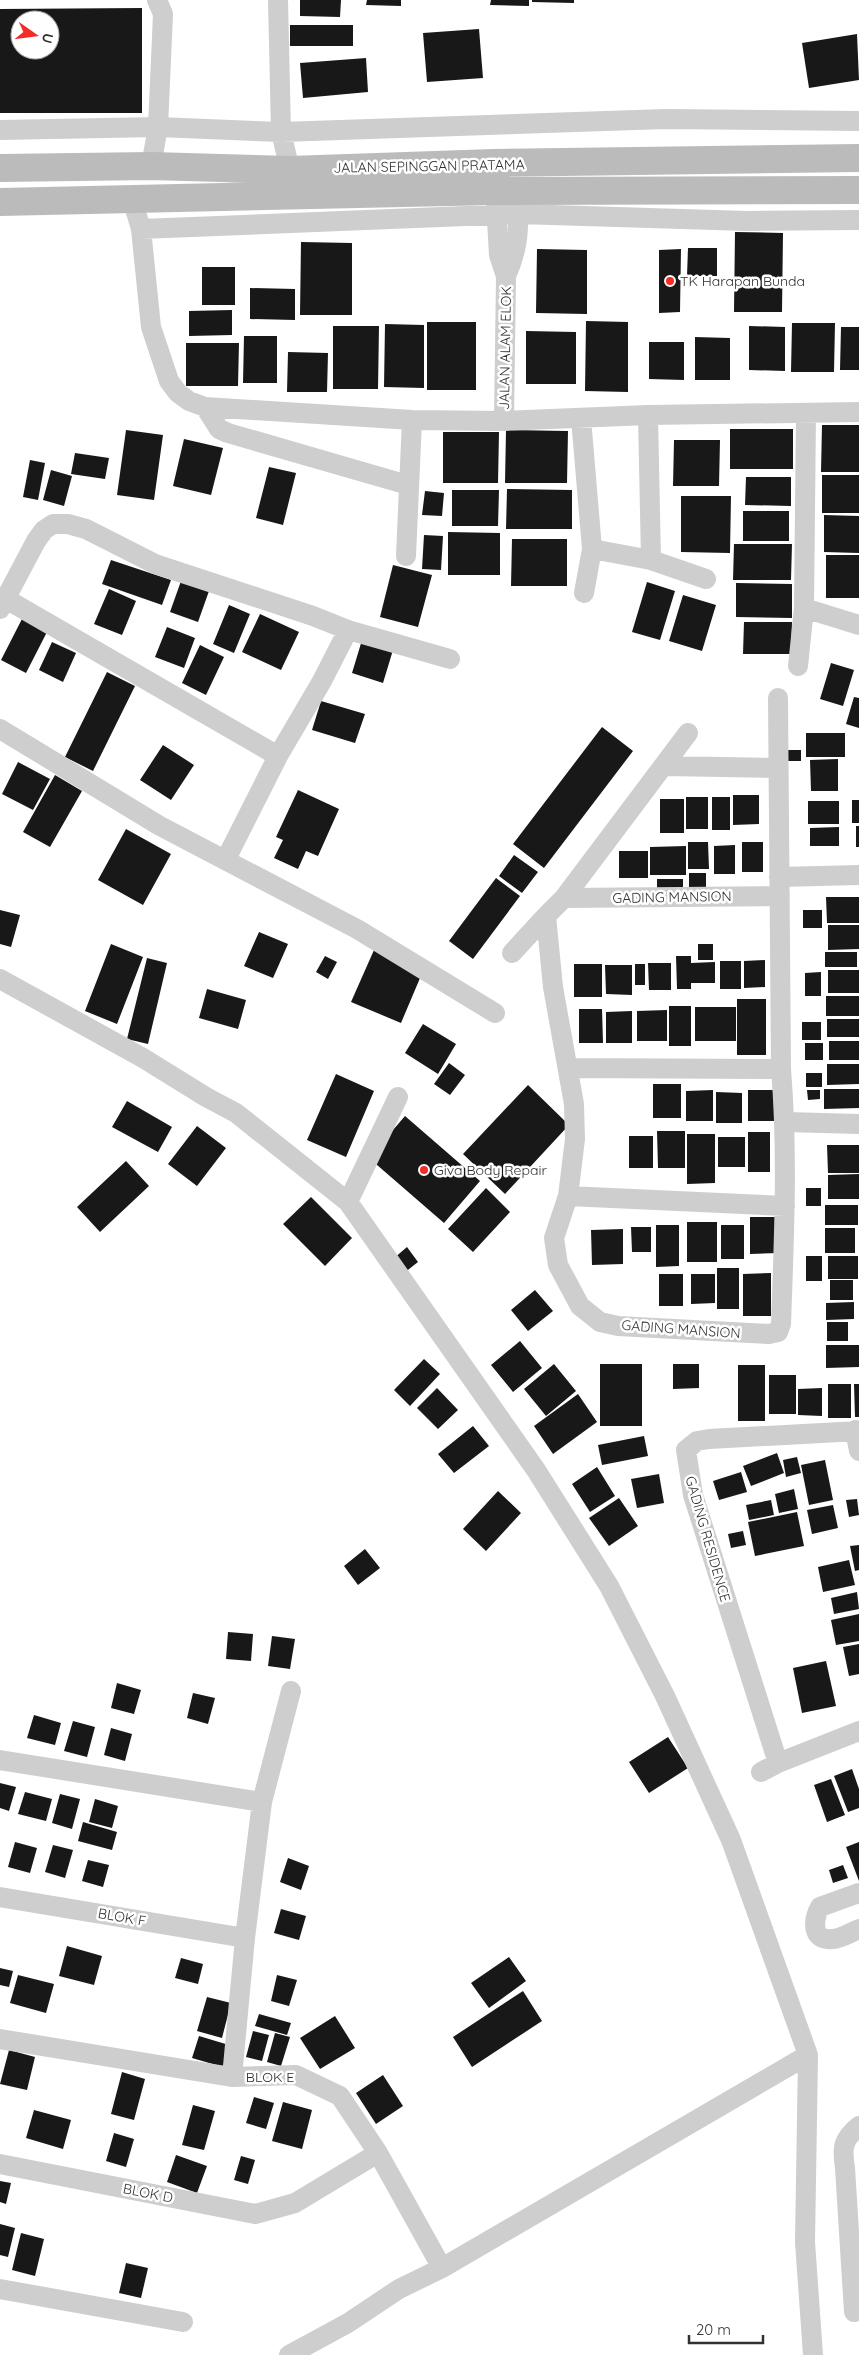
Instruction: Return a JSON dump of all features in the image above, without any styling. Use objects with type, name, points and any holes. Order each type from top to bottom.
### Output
[{"type":"street","points":[[157,0],[162,14],[158,127],[143,199],[141,229],[150,327],[169,381],[183,397],[205,406],[412,420],[504,421],[648,415],[859,412]]},
{"type":"street","points":[[278,0],[281,132],[290,170]]},
{"type":"street","points":[[0,130],[158,127],[281,132],[666,119],[859,121]]},
{"type":"street","name":"JALAN SEPINGGAN PRATAMA","points":[[0,168],[151,166],[290,170],[859,158]]},
{"type":"street","points":[[504,164],[507,203]]},
{"type":"street","name":"JALAN SEPINGGAN PRATAMA","points":[[0,202],[143,199],[507,203],[859,190]]},
{"type":"street","points":[[141,229],[507,203],[747,221],[859,220]]},
{"type":"street","name":"JALAN ALAM ELOK","points":[[504,421],[506,276],[498,255],[507,203]]},
{"type":"street","points":[[205,406],[219,429],[228,433],[408,485]]},
{"type":"street","points":[[798,666],[804,608],[806,413]]},
{"type":"street","points":[[648,415],[651,560]]},
{"type":"street","points":[[581,418],[592,549],[584,593]]},
{"type":"street","points":[[406,556],[412,420]]},
{"type":"street","points":[[278,756],[3,604],[36,541],[44,530],[53,524],[68,524],[86,529],[155,564],[313,616],[348,630],[450,659]]},
{"type":"street","points":[[592,549],[651,560],[706,579]]},
{"type":"street","points":[[804,608],[859,625]]},
{"type":"street","points":[[226,859],[278,756],[322,681],[348,630]]},
{"type":"street","name":"GADING MANSION","points":[[546,916],[553,987],[574,1104],[575,1139],[568,1196],[554,1238],[558,1265],[580,1306],[600,1322],[618,1326],[769,1334],[778,1332],[781,1324],[786,1122],[781,1068],[777,768],[778,698]]},
{"type":"street","points":[[0,729],[160,826],[226,859],[357,930],[495,1013]]},
{"type":"street","points":[[512,953],[564,898],[666,766],[688,734]]},
{"type":"street","points":[[666,766],[777,768]]},
{"type":"street","points":[[780,886],[859,875]]},
{"type":"street","name":"GADING MANSION","points":[[564,898],[780,886]]},
{"type":"street","points":[[0,979],[144,1058],[206,1097],[236,1113],[348,1202],[536,1470],[609,1586],[665,1696],[731,1840],[808,2054],[806,2242],[813,2355]]},
{"type":"street","points":[[569,1068],[781,1068]]},
{"type":"street","points":[[348,1202],[398,1096]]},
{"type":"street","points":[[786,1122],[859,1124]]},
{"type":"street","points":[[568,1196],[785,1206]]},
{"type":"street","name":"GADING RESIDENCE","points":[[859,1451],[857,1430],[709,1439],[697,1441],[686,1450],[693,1495],[769,1768],[859,1731]]},
{"type":"street","points":[[232,2077],[245,1938],[262,1802],[291,1691]]},
{"type":"street","points":[[0,1760],[262,1802]]},
{"type":"street","points":[[859,1893],[820,1907],[814,1924],[816,1934],[823,1938],[833,1939],[859,1929]]},
{"type":"street","name":"BLOK F","points":[[0,1897],[245,1938]]},
{"type":"street","name":"BLOK E","points":[[0,2039],[232,2077],[296,2075],[340,2096],[378,2153],[442,2268]]},
{"type":"street","points":[[289,2355],[348,2323],[399,2289],[442,2268],[808,2054]]},
{"type":"street","points":[[854,2312],[845,2168],[842,2150],[846,2140],[859,2126]]},
{"type":"street","points":[[842,2150],[859,2169]]},
{"type":"street","name":"BLOK D","points":[[0,2164],[255,2214],[296,2203],[378,2153]]},
{"type":"street","points":[[0,2289],[183,2322]]},
{"type":"building","points":[[300,0],[341,0],[340,17],[300,16]]},
{"type":"building","points":[[367,0],[401,0],[401,6],[366,5]]},
{"type":"building","points":[[491,0],[529,0],[529,6],[490,5]]},
{"type":"building","points":[[532,0],[574,0],[574,3],[532,2]]},
{"type":"building","points":[[142,8],[142,113],[0,113],[0,9]]},
{"type":"building","points":[[290,25],[353,25],[353,46],[290,46]]},
{"type":"building","points":[[479,29],[483,78],[427,82],[423,33]]},
{"type":"building","points":[[857,34],[859,80],[809,88],[802,43]]},
{"type":"building","points":[[366,58],[368,92],[303,98],[300,63]]},
{"type":"building","points":[[735,232],[783,233],[782,312],[734,312]]},
{"type":"building","points":[[301,242],[352,243],[352,315],[300,315]]},
{"type":"building","points":[[688,248],[717,248],[717,276],[687,276]]},
{"type":"building","points":[[537,249],[587,250],[587,314],[536,313]]},
{"type":"building","name":"TK Harapan Bunda","points":[[681,249],[680,312],[659,313],[659,250]]},
{"type":"building","points":[[202,267],[235,267],[235,305],[202,305]]},
{"type":"building","points":[[250,288],[295,289],[295,320],[250,319]]},
{"type":"building","points":[[232,310],[232,335],[189,336],[189,311]]},
{"type":"building","points":[[586,321],[628,322],[628,392],[585,391]]},
{"type":"building","points":[[427,322],[476,322],[476,390],[427,390]]},
{"type":"building","points":[[792,323],[835,323],[834,372],[791,372]]},
{"type":"building","points":[[385,324],[424,325],[424,388],[384,387]]},
{"type":"building","points":[[333,326],[379,326],[378,389],[333,389]]},
{"type":"building","points":[[749,326],[785,327],[785,371],[749,370]]},
{"type":"building","points":[[841,327],[859,327],[859,370],[840,370]]},
{"type":"building","points":[[526,331],[576,332],[576,384],[526,384]]},
{"type":"building","points":[[244,336],[277,336],[277,383],[243,383]]},
{"type":"building","points":[[695,337],[730,338],[730,380],[695,380]]},
{"type":"building","points":[[649,342],[684,342],[684,380],[649,379]]},
{"type":"building","points":[[186,343],[239,343],[238,386],[186,386]]},
{"type":"building","points":[[288,352],[328,353],[327,392],[287,392]]},
{"type":"building","points":[[822,425],[859,425],[859,472],[821,472]]},
{"type":"building","points":[[730,429],[793,429],[793,469],[730,469]]},
{"type":"building","points":[[126,430],[163,435],[154,500],[117,495]]},
{"type":"building","points":[[506,430],[568,431],[567,483],[505,483]]},
{"type":"building","points":[[443,432],[499,432],[498,483],[443,483]]},
{"type":"building","points":[[184,439],[223,448],[211,495],[173,486]]},
{"type":"building","points":[[674,440],[720,440],[719,486],[673,486]]},
{"type":"building","points":[[75,453],[109,458],[105,479],[71,474]]},
{"type":"building","points":[[30,460],[45,463],[38,500],[23,497]]},
{"type":"building","points":[[269,467],[296,473],[283,525],[256,518]]},
{"type":"building","points":[[51,470],[72,476],[64,506],[43,500]]},
{"type":"building","points":[[822,475],[859,475],[859,513],[822,513]]},
{"type":"building","points":[[746,477],[791,477],[791,506],[745,505]]},
{"type":"building","points":[[507,489],[572,490],[572,529],[506,529]]},
{"type":"building","points":[[452,490],[499,490],[498,526],[452,526]]},
{"type":"building","points":[[425,491],[444,493],[442,516],[422,515]]},
{"type":"building","points":[[681,496],[731,496],[730,553],[681,552]]},
{"type":"building","points":[[743,511],[789,511],[789,541],[743,541]]},
{"type":"building","points":[[824,515],[859,516],[859,553],[824,552]]},
{"type":"building","points":[[448,532],[500,533],[500,575],[448,575]]},
{"type":"building","points":[[424,535],[443,536],[441,570],[422,569]]},
{"type":"building","points":[[512,539],[567,539],[567,586],[511,586]]},
{"type":"building","points":[[734,544],[792,544],[791,580],[733,580]]},
{"type":"building","points":[[826,555],[859,555],[859,598],[826,598]]},
{"type":"building","points":[[111,560],[171,580],[162,605],[102,584]]},
{"type":"building","points":[[393,565],[432,575],[418,627],[380,617]]},
{"type":"building","points":[[181,581],[209,591],[198,622],[170,612]]},
{"type":"building","points":[[647,582],[675,591],[660,640],[632,632]]},
{"type":"building","points":[[736,583],[792,584],[792,618],[736,617]]},
{"type":"building","points":[[109,589],[136,601],[122,635],[94,624]]},
{"type":"building","points":[[683,595],[716,605],[702,651],[669,641]]},
{"type":"building","points":[[229,605],[250,614],[234,653],[213,644]]},
{"type":"building","points":[[260,614],[299,632],[281,670],[242,652]]},
{"type":"building","points":[[22,619],[47,632],[26,673],[1,660]]},
{"type":"building","points":[[744,622],[792,622],[791,654],[743,654]]},
{"type":"building","points":[[167,627],[195,638],[184,668],[155,657]]},
{"type":"building","points":[[362,640],[393,650],[383,683],[352,673]]},
{"type":"building","points":[[52,642],[76,653],[63,682],[39,670]]},
{"type":"building","points":[[200,645],[224,657],[206,695],[182,683]]},
{"type":"building","points":[[831,663],[854,670],[843,706],[820,699]]},
{"type":"building","points":[[107,672],[135,686],[93,771],[65,757]]},
{"type":"building","points":[[854,697],[859,698],[859,728],[846,724]]},
{"type":"building","points":[[321,701],[365,714],[355,743],[312,730]]},
{"type":"building","points":[[602,727],[633,751],[544,868],[513,844]]},
{"type":"building","points":[[806,733],[845,733],[845,757],[806,757]]},
{"type":"building","points":[[163,745],[194,765],[171,800],[140,780]]},
{"type":"building","points":[[786,750],[801,750],[801,761],[787,761]]},
{"type":"building","points":[[838,759],[838,791],[811,791],[810,760]]},
{"type":"building","points":[[18,762],[50,779],[33,810],[2,794]]},
{"type":"building","points":[[55,775],[82,791],[50,847],[23,832]]},
{"type":"building","points":[[298,790],[339,809],[318,856],[306,851],[298,869],[274,858],[283,840],[276,837]]},
{"type":"building","points":[[733,795],[759,795],[759,824],[733,825]]},
{"type":"building","points":[[686,797],[708,797],[708,829],[686,829]]},
{"type":"building","points":[[712,797],[730,797],[730,830],[712,830]]},
{"type":"building","points":[[660,799],[684,799],[684,833],[660,833]]},
{"type":"building","points":[[852,800],[859,800],[859,823],[852,823]]},
{"type":"building","points":[[808,801],[839,801],[839,824],[808,824]]},
{"type":"building","points":[[856,826],[859,826],[859,847],[856,847]]},
{"type":"building","points":[[839,827],[839,846],[810,846],[810,828]]},
{"type":"building","points":[[126,829],[171,854],[143,905],[98,880]]},
{"type":"building","points":[[688,842],[708,842],[709,869],[688,869]]},
{"type":"building","points":[[742,842],[763,842],[763,872],[742,872]]},
{"type":"building","points":[[735,845],[735,874],[714,874],[714,846]]},
{"type":"building","points":[[686,846],[686,875],[650,875],[650,847]]},
{"type":"building","points":[[619,851],[648,851],[648,878],[619,878]]},
{"type":"building","points":[[514,855],[538,872],[522,893],[499,876]]},
{"type":"building","points":[[689,873],[706,873],[706,891],[689,891]]},
{"type":"building","points":[[496,878],[520,896],[473,959],[449,941]]},
{"type":"building","points":[[657,879],[683,879],[683,892],[657,892]]},
{"type":"building","points":[[826,897],[859,897],[859,923],[827,923]]},
{"type":"building","points":[[0,910],[20,915],[11,947],[0,944]]},
{"type":"building","points":[[803,910],[822,910],[822,928],[803,928]]},
{"type":"building","points":[[828,925],[859,925],[859,949],[828,950]]},
{"type":"building","points":[[259,932],[288,944],[273,978],[244,966]]},
{"type":"building","points":[[111,944],[143,957],[117,1024],[85,1011]]},
{"type":"building","points":[[698,944],[713,944],[713,960],[698,960]]},
{"type":"building","points":[[374,950],[423,971],[401,1023],[351,1002]]},
{"type":"building","points":[[825,952],[857,952],[857,967],[825,967]]},
{"type":"building","points":[[325,956],[337,962],[328,979],[316,972]]},
{"type":"building","points":[[676,956],[691,956],[691,989],[677,989]]},
{"type":"building","points":[[147,958],[167,963],[148,1044],[127,1039]]},
{"type":"building","points":[[765,960],[765,987],[744,988],[744,961]]},
{"type":"building","points":[[720,961],[741,961],[741,989],[720,989]]},
{"type":"building","points":[[715,962],[715,983],[691,983],[691,963]]},
{"type":"building","points":[[648,963],[671,963],[671,990],[649,990]]},
{"type":"building","points":[[574,964],[602,964],[602,997],[574,997]]},
{"type":"building","points":[[635,964],[645,964],[645,985],[635,985]]},
{"type":"building","points":[[605,965],[632,965],[632,995],[606,994]]},
{"type":"building","points":[[828,970],[859,970],[859,993],[828,993]]},
{"type":"building","points":[[821,972],[821,996],[805,996],[805,973]]},
{"type":"building","points":[[207,989],[246,1000],[238,1029],[199,1018]]},
{"type":"building","points":[[826,996],[859,996],[859,1016],[826,1016]]},
{"type":"building","points":[[737,999],[766,999],[766,1055],[737,1055]]},
{"type":"building","points":[[669,1006],[691,1006],[691,1046],[669,1046]]},
{"type":"building","points":[[695,1007],[736,1007],[736,1041],[695,1041]]},
{"type":"building","points":[[579,1009],[602,1009],[603,1043],[579,1043]]},
{"type":"building","points":[[667,1010],[667,1041],[637,1041],[637,1011]]},
{"type":"building","points":[[632,1011],[632,1043],[606,1043],[606,1012]]},
{"type":"building","points":[[827,1019],[859,1019],[859,1037],[827,1037]]},
{"type":"building","points":[[802,1022],[821,1022],[821,1040],[802,1040]]},
{"type":"building","points":[[423,1024],[456,1044],[438,1074],[405,1053]]},
{"type":"building","points":[[829,1041],[859,1041],[859,1060],[829,1060]]},
{"type":"building","points":[[805,1043],[823,1043],[823,1060],[805,1060]]},
{"type":"building","points":[[449,1063],[465,1075],[450,1095],[434,1084]]},
{"type":"building","points":[[827,1064],[859,1064],[859,1084],[827,1085]]},
{"type":"building","points":[[806,1073],[822,1073],[822,1087],[806,1087]]},
{"type":"building","points":[[336,1074],[374,1091],[346,1157],[307,1140]]},
{"type":"building","points":[[653,1084],[681,1084],[681,1118],[653,1118]]},
{"type":"building","points":[[528,1085],[569,1125],[505,1194],[463,1154]]},
{"type":"building","points":[[824,1089],[859,1089],[859,1108],[824,1109]]},
{"type":"building","points":[[713,1090],[713,1121],[686,1121],[686,1091]]},
{"type":"building","points":[[748,1090],[779,1090],[779,1121],[748,1121]]},
{"type":"building","points":[[807,1090],[820,1090],[820,1099],[808,1100]]},
{"type":"building","points":[[716,1092],[742,1093],[742,1123],[716,1123]]},
{"type":"building","points":[[127,1101],[172,1127],[158,1152],[112,1127]]},
{"type":"building","name":"Giva Body Repair","points":[[405,1116],[480,1181],[444,1223],[369,1158]]},
{"type":"building","points":[[197,1126],[226,1148],[197,1186],[168,1164]]},
{"type":"building","points":[[657,1131],[685,1131],[685,1168],[658,1168]]},
{"type":"building","points":[[748,1132],[770,1132],[770,1172],[748,1172]]},
{"type":"building","points":[[687,1134],[715,1134],[715,1183],[687,1184]]},
{"type":"building","points":[[629,1136],[653,1136],[653,1168],[629,1168]]},
{"type":"building","points":[[718,1137],[745,1137],[745,1167],[718,1167]]},
{"type":"building","points":[[827,1145],[859,1145],[859,1173],[828,1173]]},
{"type":"building","points":[[126,1161],[149,1186],[100,1232],[77,1207]]},
{"type":"building","points":[[859,1174],[859,1199],[828,1199],[828,1175]]},
{"type":"building","points":[[486,1188],[510,1212],[473,1252],[448,1229]]},
{"type":"building","points":[[806,1188],[821,1188],[821,1206],[806,1206]]},
{"type":"building","points":[[311,1197],[352,1238],[325,1266],[283,1224]]},
{"type":"building","points":[[825,1205],[858,1205],[858,1225],[825,1225]]},
{"type":"building","points":[[750,1217],[778,1217],[779,1253],[750,1254]]},
{"type":"building","points":[[687,1222],[717,1222],[717,1262],[687,1262]]},
{"type":"building","points":[[656,1225],[679,1225],[679,1266],[656,1267]]},
{"type":"building","points":[[721,1225],[744,1225],[744,1259],[721,1259]]},
{"type":"building","points":[[631,1227],[651,1227],[651,1252],[632,1252]]},
{"type":"building","points":[[825,1228],[855,1228],[855,1253],[825,1253]]},
{"type":"building","points":[[623,1229],[623,1264],[592,1265],[591,1230]]},
{"type":"building","points":[[407,1247],[418,1262],[404,1273],[393,1259]]},
{"type":"building","points":[[806,1256],[822,1256],[822,1281],[806,1281]]},
{"type":"building","points":[[828,1256],[858,1256],[858,1279],[828,1279]]},
{"type":"building","points":[[717,1268],[739,1268],[739,1309],[717,1309]]},
{"type":"building","points":[[771,1273],[771,1316],[743,1316],[743,1274]]},
{"type":"building","points":[[659,1274],[683,1274],[683,1306],[659,1306]]},
{"type":"building","points":[[691,1274],[715,1274],[715,1303],[691,1304]]},
{"type":"building","points":[[830,1280],[853,1280],[853,1300],[830,1300]]},
{"type":"building","points":[[535,1290],[553,1311],[528,1331],[511,1310]]},
{"type":"building","points":[[854,1302],[854,1319],[826,1320],[826,1303]]},
{"type":"building","points":[[827,1322],[848,1322],[848,1341],[827,1341]]},
{"type":"building","points":[[520,1341],[542,1368],[513,1392],[491,1365]]},
{"type":"building","points":[[826,1345],[859,1345],[859,1367],[826,1368]]},
{"type":"building","points":[[424,1359],[440,1374],[410,1406],[394,1390]]},
{"type":"building","points":[[554,1364],[576,1391],[546,1416],[524,1389]]},
{"type":"building","points":[[600,1364],[642,1364],[642,1426],[600,1426]]},
{"type":"building","points":[[673,1364],[699,1364],[699,1388],[673,1389]]},
{"type":"building","points":[[738,1365],[765,1365],[765,1421],[738,1421]]},
{"type":"building","points":[[769,1375],[796,1375],[796,1414],[769,1414]]},
{"type":"building","points":[[828,1384],[851,1384],[851,1418],[828,1418]]},
{"type":"building","points":[[854,1384],[859,1384],[859,1417],[855,1417]]},
{"type":"building","points":[[437,1388],[458,1410],[438,1429],[417,1408]]},
{"type":"building","points":[[822,1388],[822,1416],[798,1415],[798,1389]]},
{"type":"building","points":[[578,1394],[597,1422],[553,1454],[534,1426]]},
{"type":"building","points":[[473,1426],[489,1446],[454,1473],[438,1454]]},
{"type":"building","points":[[644,1436],[648,1456],[602,1465],[598,1445]]},
{"type":"building","points":[[777,1453],[784,1473],[751,1486],[743,1466]]},
{"type":"building","points":[[797,1457],[801,1473],[786,1477],[783,1460]]},
{"type":"building","points":[[825,1460],[833,1500],[809,1505],[801,1465]]},
{"type":"building","points":[[597,1467],[615,1496],[590,1512],[572,1484]]},
{"type":"building","points":[[741,1472],[747,1492],[719,1500],[713,1481]]},
{"type":"building","points":[[659,1474],[664,1503],[637,1508],[631,1479]]},
{"type":"building","points":[[794,1489],[798,1509],[779,1513],[775,1494]]},
{"type":"building","points":[[498,1491],[521,1513],[486,1551],[463,1529]]},
{"type":"building","points":[[619,1498],[638,1526],[609,1546],[589,1518]]},
{"type":"building","points":[[857,1499],[859,1515],[849,1517],[846,1500]]},
{"type":"building","points":[[771,1500],[774,1515],[749,1520],[746,1505]]},
{"type":"building","points":[[833,1505],[838,1528],[812,1534],[807,1510]]},
{"type":"building","points":[[797,1512],[804,1546],[755,1556],[748,1522]]},
{"type":"building","points":[[743,1531],[746,1545],[731,1548],[728,1534]]},
{"type":"building","points":[[859,1545],[859,1570],[855,1571],[850,1546]]},
{"type":"building","points":[[365,1549],[380,1568],[358,1585],[344,1566]]},
{"type":"building","points":[[849,1560],[855,1585],[823,1592],[818,1567]]},
{"type":"building","points":[[857,1592],[859,1609],[834,1614],[831,1598]]},
{"type":"building","points":[[859,1614],[859,1641],[836,1645],[831,1620]]},
{"type":"building","points":[[228,1632],[253,1634],[251,1661],[226,1659]]},
{"type":"building","points":[[272,1636],[295,1639],[290,1669],[268,1666]]},
{"type":"building","points":[[859,1644],[859,1674],[849,1676],[843,1647]]},
{"type":"building","points":[[826,1661],[836,1706],[802,1713],[793,1668]]},
{"type":"building","points":[[117,1683],[141,1690],[134,1714],[111,1708]]},
{"type":"building","points":[[193,1693],[215,1698],[208,1724],[187,1718]]},
{"type":"building","points":[[34,1715],[61,1723],[55,1745],[27,1738]]},
{"type":"building","points":[[73,1721],[95,1727],[87,1757],[64,1751]]},
{"type":"building","points":[[111,1728],[132,1734],[125,1761],[104,1755]]},
{"type":"building","points":[[668,1737],[688,1768],[649,1793],[629,1762]]},
{"type":"building","points":[[852,1769],[859,1789],[859,1808],[848,1812],[834,1776]]},
{"type":"building","points":[[831,1779],[845,1815],[827,1822],[814,1785]]},
{"type":"building","points":[[0,1783],[16,1787],[9,1811],[0,1808]]},
{"type":"building","points":[[25,1792],[52,1799],[46,1821],[18,1814]]},
{"type":"building","points":[[60,1794],[80,1799],[72,1829],[52,1823]]},
{"type":"building","points":[[95,1799],[118,1806],[112,1828],[89,1822]]},
{"type":"building","points":[[83,1822],[117,1832],[112,1850],[78,1841]]},
{"type":"building","points":[[15,1842],[37,1848],[30,1873],[8,1867]]},
{"type":"building","points":[[859,1842],[859,1881],[846,1847]]},
{"type":"building","points":[[53,1845],[73,1850],[65,1878],[45,1872]]},
{"type":"building","points":[[288,1858],[309,1866],[301,1890],[280,1882]]},
{"type":"building","points":[[88,1860],[109,1865],[103,1887],[82,1881]]},
{"type":"building","points":[[843,1865],[848,1878],[833,1883],[829,1870]]},
{"type":"building","points":[[281,1909],[306,1916],[299,1940],[274,1933]]},
{"type":"building","points":[[67,1946],[102,1956],[94,1985],[59,1976]]},
{"type":"building","points":[[509,1957],[526,1981],[489,2008],[471,1983]]},
{"type":"building","points":[[181,1958],[203,1964],[198,1984],[175,1978]]},
{"type":"building","points":[[0,1968],[13,1971],[9,1987],[0,1985]]},
{"type":"building","points":[[18,1975],[54,1984],[46,2013],[10,2003]]},
{"type":"building","points":[[277,1975],[297,1980],[289,2006],[271,2001]]},
{"type":"building","points":[[523,1991],[542,2021],[472,2067],[453,2037]]},
{"type":"building","points":[[207,1997],[231,2003],[222,2038],[197,2031]]},
{"type":"building","points":[[259,2014],[291,2023],[287,2035],[255,2026]]},
{"type":"building","points":[[335,2016],[355,2048],[320,2069],[300,2038]]},
{"type":"building","points":[[253,2031],[269,2035],[262,2061],[246,2057]]},
{"type":"building","points":[[275,2033],[290,2037],[281,2066],[267,2062]]},
{"type":"building","points":[[199,2036],[229,2045],[223,2067],[192,2058]]},
{"type":"building","points":[[9,2050],[35,2057],[27,2090],[0,2084]]},
{"type":"building","points":[[122,2072],[145,2079],[134,2120],[111,2114]]},
{"type":"building","points":[[383,2075],[403,2106],[376,2124],[356,2093]]},
{"type":"building","points":[[254,2097],[274,2103],[266,2129],[246,2123]]},
{"type":"building","points":[[283,2102],[312,2110],[302,2149],[272,2141]]},
{"type":"building","points":[[193,2105],[215,2111],[204,2150],[182,2145]]},
{"type":"building","points":[[34,2110],[71,2120],[63,2149],[26,2138]]},
{"type":"building","points":[[114,2133],[134,2139],[126,2167],[106,2161]]},
{"type":"building","points":[[176,2155],[207,2166],[197,2193],[167,2182]]},
{"type":"building","points":[[241,2156],[255,2160],[248,2184],[234,2180]]},
{"type":"building","points":[[0,2181],[11,2183],[6,2204],[0,2202]]},
{"type":"building","points":[[0,2224],[15,2228],[8,2257],[0,2255]]},
{"type":"building","points":[[21,2233],[44,2239],[35,2276],[12,2270]]},
{"type":"building","points":[[126,2263],[148,2268],[141,2298],[119,2293]]},
{"type":"place","name":"TK Harapan Bunda","points":[[670,281]]},
{"type":"place","name":"Giva Body Repair","points":[[424,1170]]}]
